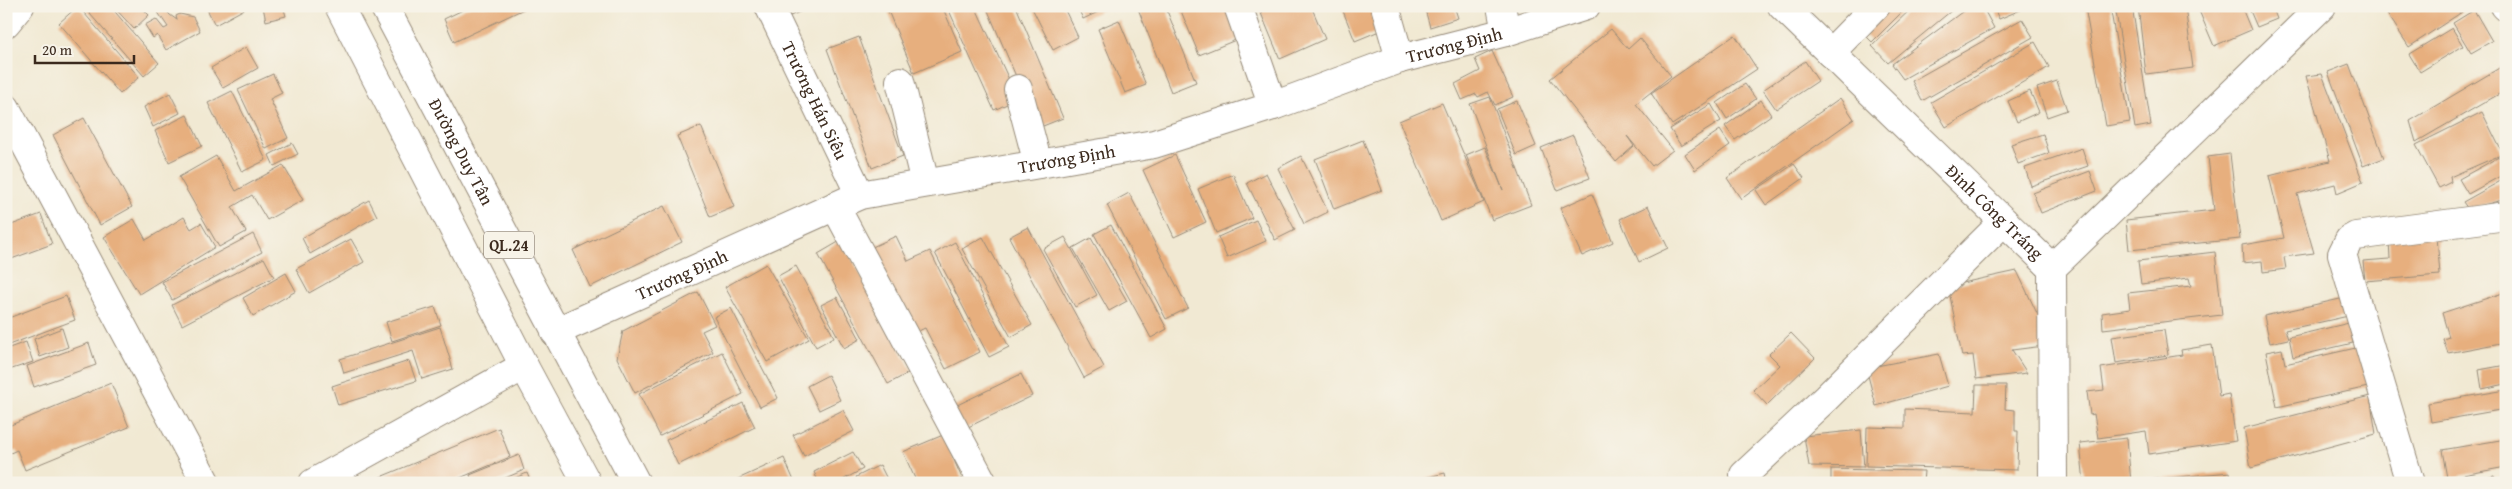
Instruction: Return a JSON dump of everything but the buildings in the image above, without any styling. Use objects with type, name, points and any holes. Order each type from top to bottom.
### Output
[{"type":"street","points":[[6,23],[20,6]]},
{"type":"street","name":"QL.24","points":[[339,6],[524,366],[587,483]]},
{"type":"street","name":"Đường Duy Tân","points":[[384,6],[636,483]]},
{"type":"street","name":"Trương Hán Siêu","points":[[769,6],[860,195]]},
{"type":"street","points":[[1238,6],[1273,106]]},
{"type":"street","points":[[1385,6],[1400,59]]},
{"type":"street","name":"Trương Định","points":[[555,332],[860,195],[1154,144],[1273,106],[1503,19],[1586,6]]},
{"type":"street","name":"Đinh Công Tráng","points":[[1782,6],[2052,268],[2054,483]]},
{"type":"street","points":[[1830,53],[1876,6]]},
{"type":"street","points":[[2052,268],[2322,6]]},
{"type":"street","points":[[900,81],[925,183]]},
{"type":"street","points":[[1018,89],[1038,164]]},
{"type":"street","points":[[6,108],[206,483]]},
{"type":"street","points":[[836,206],[983,483]]},
{"type":"street","points":[[2410,483],[2342,254],[2344,247],[2356,236],[2506,216]]},
{"type":"street","points":[[1744,475],[1826,398],[2004,221]]},
{"type":"street","points":[[313,483],[524,366]]}]
